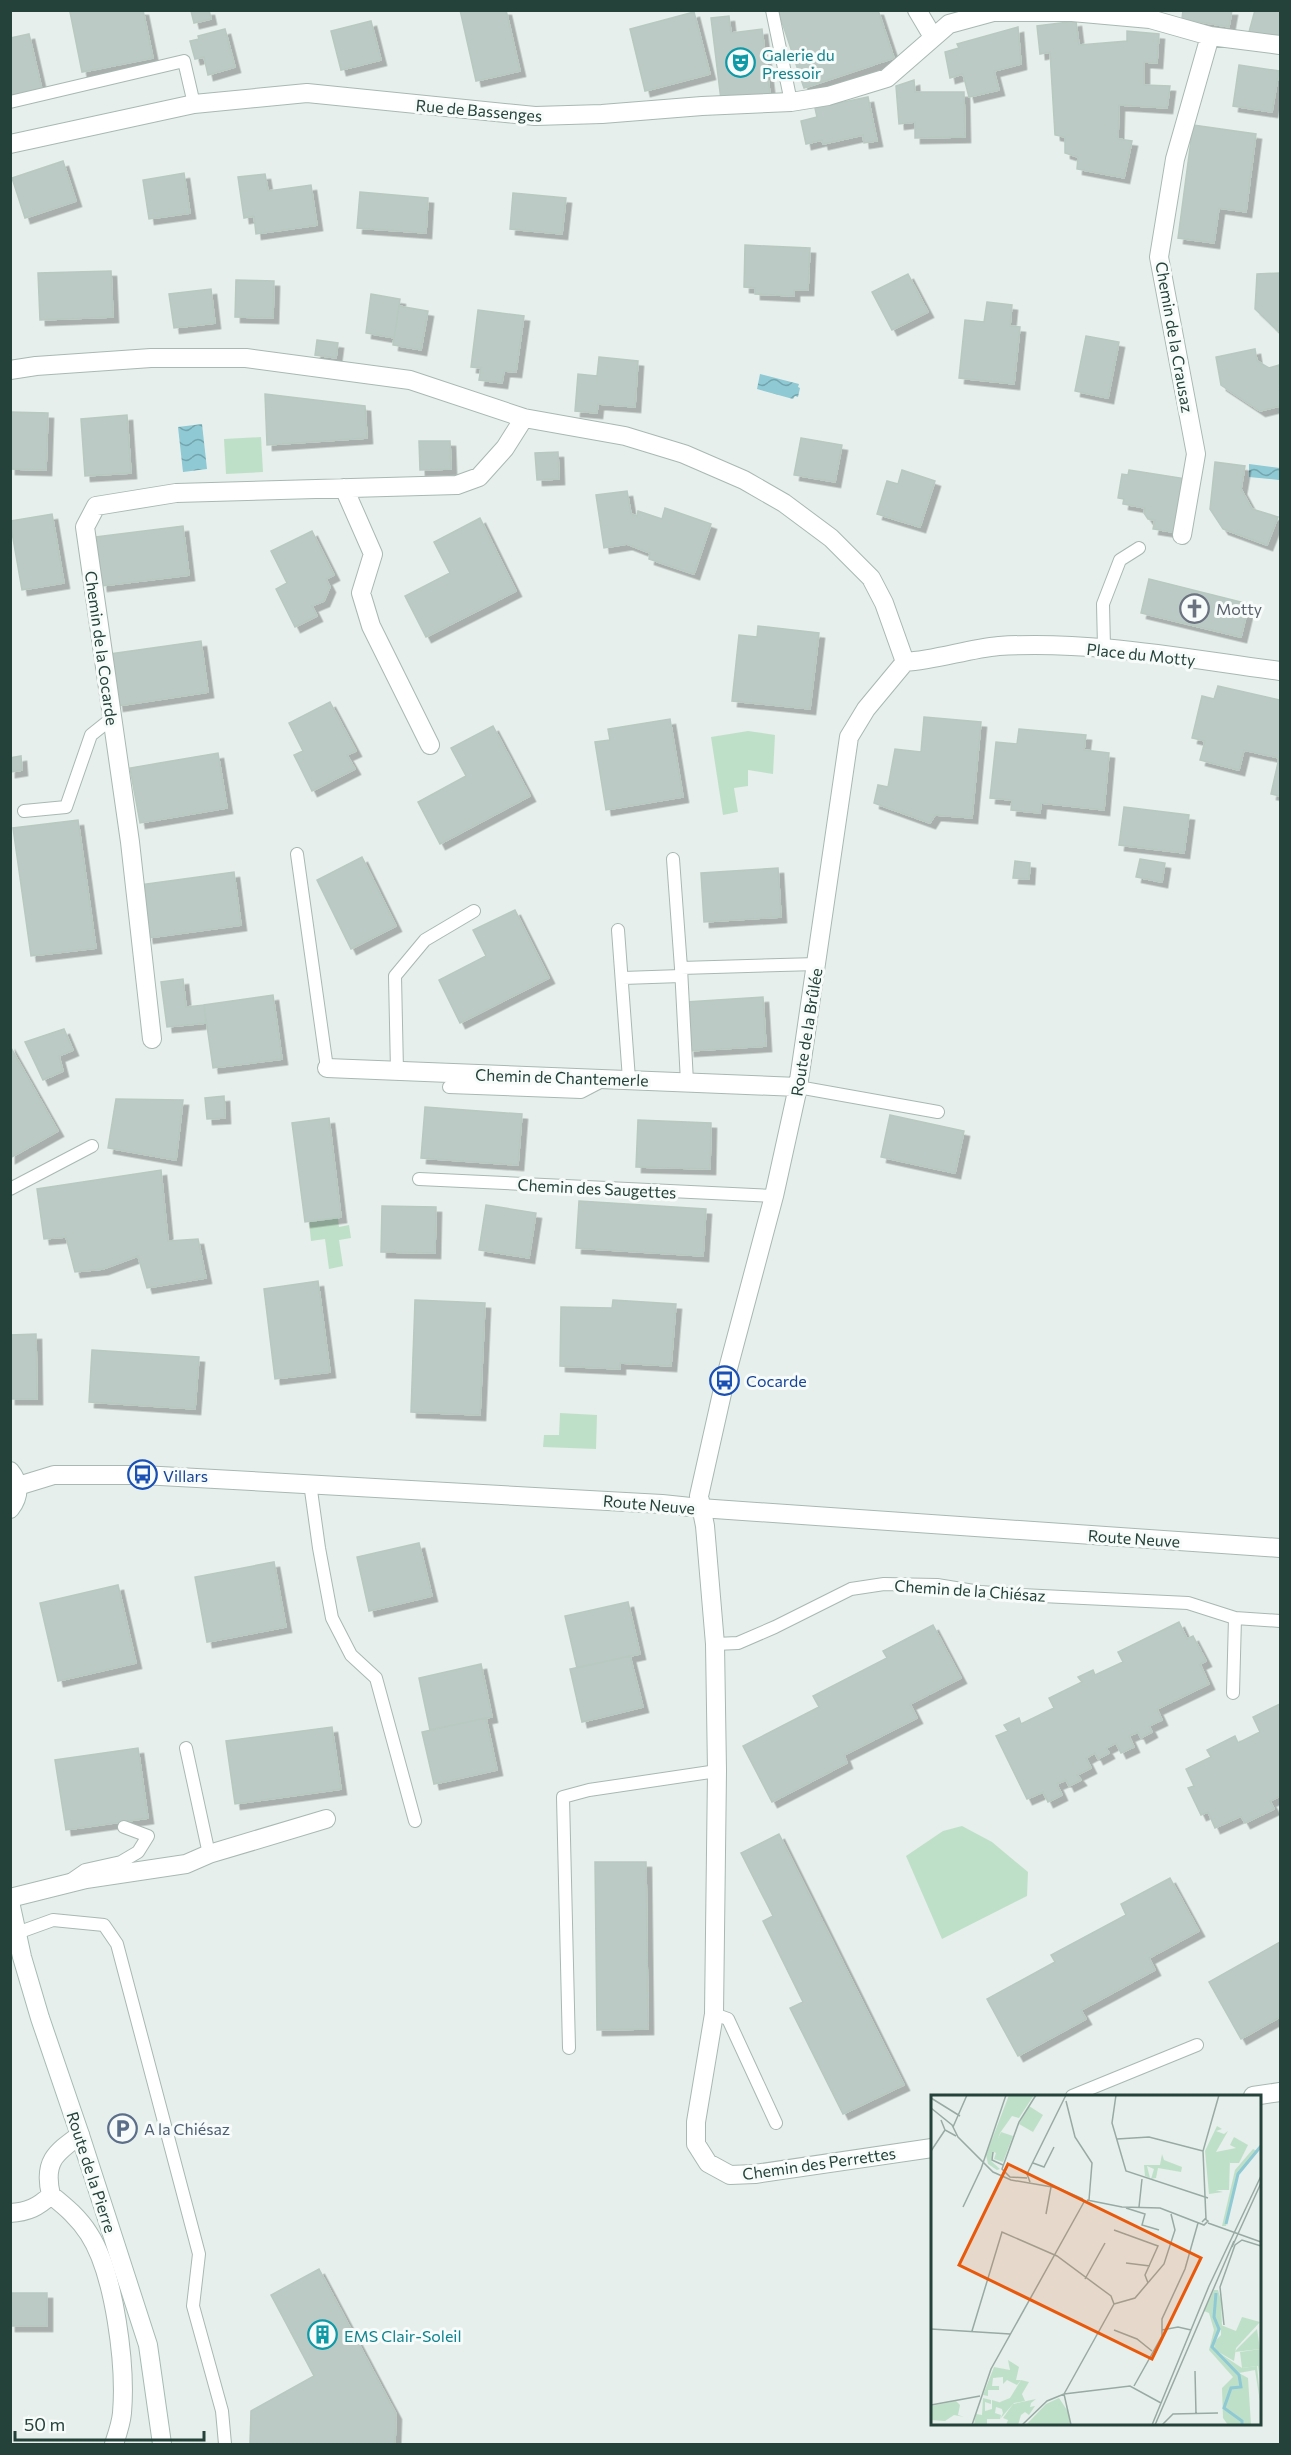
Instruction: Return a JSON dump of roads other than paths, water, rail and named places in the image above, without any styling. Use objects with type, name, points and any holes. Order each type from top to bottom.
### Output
[{"type":"street","points":[[917,10],[933,37]]},
{"type":"street","name":"Rue de Bassenges","points":[[10,144],[194,104],[307,93],[535,116],[593,115],[791,102],[828,96],[887,78],[949,24],[993,12],[1072,12],[1150,19],[1210,36],[1281,45]]},
{"type":"street","name":"Chemin de la Crausaz","points":[[1182,535],[1196,454],[1159,257],[1174,159],[1210,36]]},
{"type":"street","points":[[10,370],[151,358],[246,358],[410,380],[524,418],[625,436],[684,454],[744,480],[784,503],[831,538],[871,578],[884,603],[905,662]]},
{"type":"street","name":"Chemin de la Cocarde","points":[[152,1039],[130,842],[85,527],[96,506],[176,493],[457,485],[479,477],[506,448],[524,418]]},
{"type":"street","points":[[344,488],[373,554],[361,592],[371,626],[430,745]]},
{"type":"street","name":"Place du Motty","points":[[905,662],[923,661],[963,651],[1000,646],[1104,647],[1281,671]]},
{"type":"street","name":"Route de la Brûlée","points":[[700,1508],[699,1496],[725,1380],[774,1196],[798,1087],[849,737],[866,709],[905,662]]},
{"type":"street","name":"Chemin de Chantemerle","points":[[327,1068],[798,1087]]},
{"type":"street","name":"Route Neuve","points":[[14,1478],[102,1474],[310,1484],[651,1503],[1281,1548]]},
{"type":"street","points":[[10,1509],[18,1495],[14,1478]]},
{"type":"street","points":[[700,1508],[705,1526],[715,1644],[717,1771],[714,2014]]},
{"type":"street","points":[[10,1900],[66,1884],[186,1864],[209,1854],[327,1819]]},
{"type":"street","name":"Route de la Pierre","points":[[10,1900],[40,2019],[148,2345],[162,2445]]},
{"type":"street","name":"Chemin des Perrettes","points":[[714,2014],[696,2122],[696,2144],[708,2163],[730,2175],[755,2174],[931,2148]]},
{"type":"street","points":[[1261,2095],[1281,2092]]},
{"type":"street","points":[[80,2135],[52,2158],[47,2179],[51,2195],[72,2211],[90,2235],[105,2272],[117,2318],[122,2369],[122,2415],[114,2445]]},
{"type":"street","points":[[10,2213],[27,2212],[42,2204],[51,2195]]},
{"type":"lane","points":[[772,10],[791,102]]},
{"type":"lane","points":[[10,102],[184,61],[194,104]]},
{"type":"lane","points":[[1104,647],[1103,604],[1120,560],[1139,548]]},
{"type":"lane","points":[[24,811],[66,807],[91,735],[111,718]]},
{"type":"lane","points":[[297,854],[327,1068]]},
{"type":"lane","points":[[673,859],[687,1082]]},
{"type":"lane","points":[[398,1071],[395,976],[425,940],[474,910]]},
{"type":"lane","points":[[618,930],[629,1079]]},
{"type":"lane","points":[[623,978],[681,972],[817,964]]},
{"type":"lane","points":[[448,1087],[581,1092],[605,1079]]},
{"type":"lane","points":[[798,1087],[938,1112]]},
{"type":"lane","points":[[10,1189],[92,1146]]},
{"type":"lane","name":"Chemin des Saugettes","points":[[419,1179],[774,1196]]},
{"type":"lane","points":[[310,1484],[318,1548],[332,1618],[351,1655],[376,1678],[415,1821]]},
{"type":"lane","name":"Chemin de la Chiésaz","points":[[715,1644],[738,1643],[775,1628],[851,1589],[884,1584],[937,1585],[980,1592],[1021,1595],[1188,1603],[1235,1618],[1281,1621]]},
{"type":"lane","points":[[1233,1693],[1235,1618]]},
{"type":"lane","points":[[186,1748],[209,1854]]},
{"type":"lane","points":[[569,2048],[563,1797],[589,1790],[717,1771]]},
{"type":"lane","points":[[66,1884],[85,1870],[121,1862],[138,1852],[148,1836],[124,1827]]},
{"type":"lane","points":[[17,1933],[52,1920],[76,1920],[104,1925],[117,1944],[199,2254],[193,2306],[222,2411],[225,2445]]},
{"type":"lane","points":[[714,2014],[728,2019],[776,2122]]},
{"type":"lane","points":[[1077,2095],[1197,2045]]},
{"type":"water","points":[[760,374],[799,384],[798,397],[795,396],[793,399],[757,389]]},
{"type":"water","points":[[202,424],[207,469],[183,472],[178,427]]},
{"type":"water","points":[[1249,464],[1280,468],[1279,480],[1249,477]]},
{"type":"place","name":"Galerie du Pressoir","points":[[741,63]]},
{"type":"place","name":"Motty","points":[[1195,608]]},
{"type":"place","name":"Cocarde","points":[[725,1380]]},
{"type":"place","name":"Villars","points":[[142,1475]]},
{"type":"place","name":"A la Chiésaz","points":[[123,2128]]},
{"type":"place","name":"EMS Clair-Soleil","points":[[323,2335]]}]
